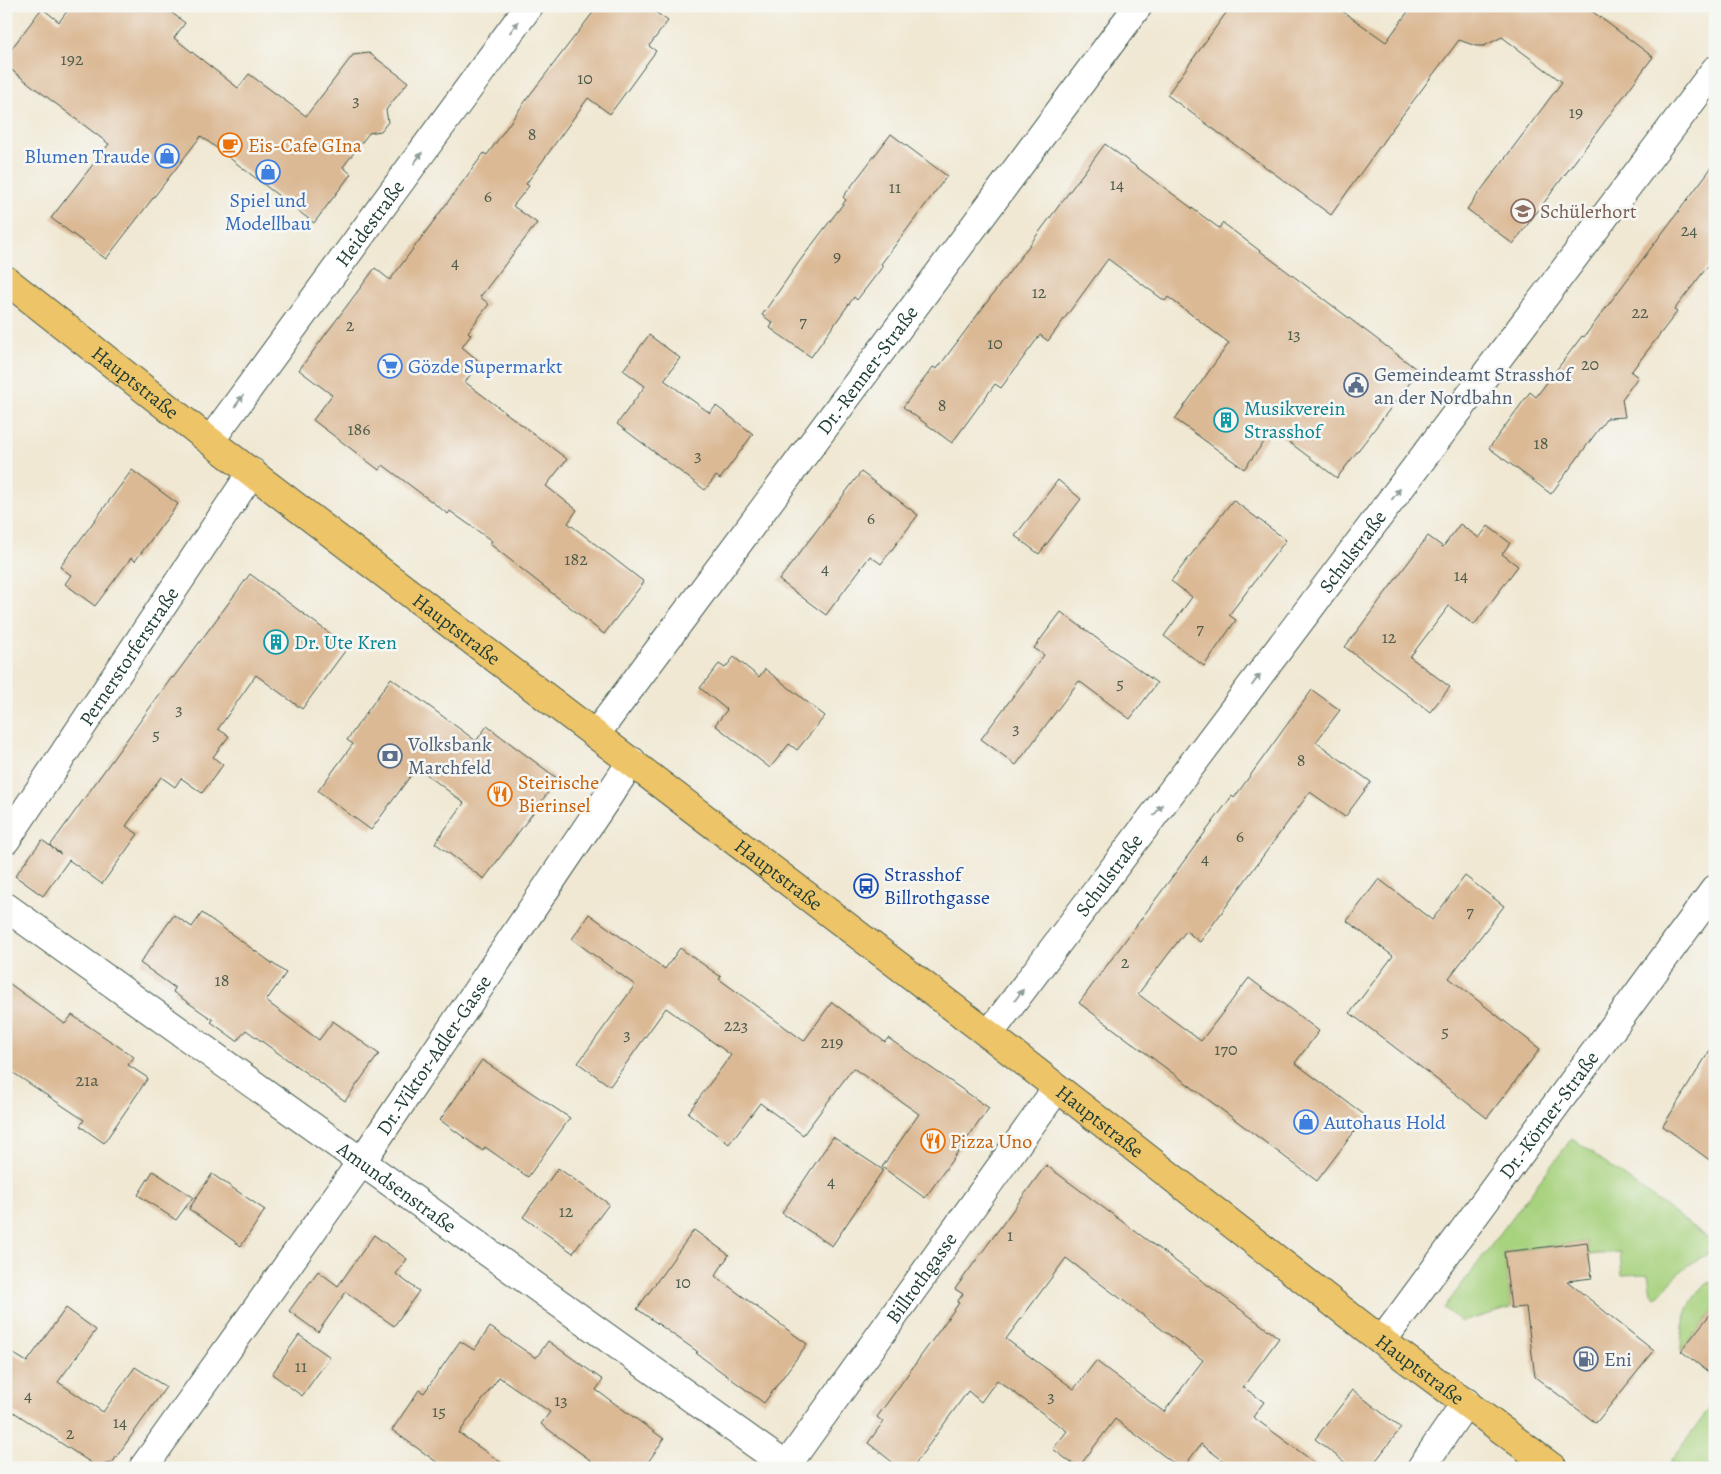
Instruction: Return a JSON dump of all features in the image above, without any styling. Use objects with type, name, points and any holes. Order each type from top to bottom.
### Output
[{"type":"main road","name":"Hauptstraße","points":[[6,280],[210,441],[989,1034],[1382,1341],[1553,1468]]},
{"type":"street","name":"Heidestraße","points":[[210,441],[529,6]]},
{"type":"street","name":"Dr.-Renner-Straße","points":[[596,734],[1138,6]]},
{"type":"street","name":"Schulstraße","points":[[989,1034],[1715,70]]},
{"type":"street","name":"Pernerstorferstraße","points":[[6,840],[252,472]]},
{"type":"street","name":"Dr.-Viktor-Adler-Gasse","points":[[143,1468],[362,1161],[632,761]]},
{"type":"street","name":"Dr.-Körner-Straße","points":[[1382,1341],[1715,889]]},
{"type":"street","name":"Amundsenstraße","points":[[6,907],[786,1467]]},
{"type":"street","name":"Billrothgasse","points":[[786,1467],[1057,1088]]},
{"type":"street","points":[[1421,1468],[1466,1402]]},
{"type":"green space","points":[[1572,1138],[1715,1243],[1715,1254],[1698,1259],[1684,1269],[1655,1297],[1651,1293],[1648,1274],[1622,1275],[1620,1252],[1589,1255],[1587,1242],[1504,1252],[1511,1308],[1461,1322],[1444,1308]]},
{"type":"green space","points":[[1715,1281],[1715,1308],[1681,1351],[1684,1321],[1691,1302],[1703,1287]]},
{"type":"green space","points":[[1715,1401],[1715,1468],[1671,1468],[1670,1462]]},
{"type":"building","points":[[71,6],[163,6],[185,23],[174,38],[238,88],[249,74],[306,116],[353,55],[369,53],[408,82],[386,110],[388,122],[381,131],[369,133],[343,167],[351,174],[314,223],[201,136],[106,259],[51,218],[109,144],[6,66],[6,56],[42,8],[59,22]]},
{"type":"building","points":[[598,6],[647,6],[668,21],[649,46],[656,51],[610,114],[588,98],[526,184],[529,186],[513,206],[537,223],[480,297],[489,304],[468,332],[471,335],[462,347],[480,362],[465,382],[567,459],[546,486],[577,510],[568,523],[644,582],[604,634],[490,544],[492,541],[450,511],[448,514],[383,465],[379,470],[313,420],[332,395],[299,370],[375,268],[390,280],[484,153],[487,155],[529,96]]},
{"type":"building","points":[[1231,6],[1335,6],[1386,42],[1412,6],[1585,6],[1653,57],[1513,244],[1467,209],[1562,82],[1502,37],[1484,46],[1476,46],[1459,40],[1389,133],[1331,215],[1167,95]]},
{"type":"building","points":[[891,134],[947,176],[881,264],[883,266],[857,300],[854,297],[811,357],[770,328],[773,323],[762,315],[846,200],[843,197]]},
{"type":"building","points":[[1105,144],[1219,228],[1223,223],[1419,371],[1337,478],[1273,430],[1244,469],[1175,419],[1229,343],[1168,297],[1165,301],[1108,259],[1048,341],[1040,335],[1001,388],[995,384],[952,443],[903,407],[933,367],[937,369]]},
{"type":"building","points":[[1715,163],[1715,257],[1674,310],[1677,312],[1631,372],[1638,377],[1622,399],[1625,417],[1607,418],[1551,494],[1489,448],[1530,392],[1536,397],[1582,336],[1584,337]]},
{"type":"building","points":[[649,335],[680,358],[664,380],[710,413],[716,406],[753,434],[720,479],[716,476],[705,490],[617,424],[645,386],[623,370]]},
{"type":"building","points":[[132,470],[178,504],[135,561],[131,558],[95,606],[65,584],[71,575],[60,567]]},
{"type":"building","points":[[861,472],[918,515],[881,564],[870,556],[826,615],[779,580]]},
{"type":"building","points":[[1058,480],[1081,499],[1039,554],[1015,536]]},
{"type":"building","points":[[1233,500],[1286,540],[1229,615],[1236,620],[1204,666],[1164,636],[1192,597],[1171,581]]},
{"type":"building","points":[[1460,524],[1479,538],[1488,526],[1510,543],[1502,554],[1518,566],[1474,625],[1449,606],[1410,657],[1450,687],[1430,712],[1345,647],[1428,536],[1443,547]]},
{"type":"building","points":[[250,574],[348,647],[302,709],[256,675],[218,729],[229,736],[213,757],[223,765],[202,793],[181,778],[175,787],[161,777],[126,826],[138,834],[102,884],[69,860],[43,896],[15,876],[42,840],[50,846],[172,677]]},
{"type":"building","points":[[1061,612],[1157,683],[1130,719],[1079,681],[1016,765],[981,739],[1044,655],[1034,648]]},
{"type":"building","points":[[734,657],[759,677],[765,669],[825,716],[797,750],[789,744],[770,768],[715,725],[727,710],[700,688],[719,664],[725,668]]},
{"type":"building","points":[[391,678],[476,741],[487,726],[558,779],[484,879],[435,843],[464,803],[417,767],[371,830],[318,791],[353,744],[347,740]]},
{"type":"building","points":[[1312,690],[1340,710],[1316,742],[1371,782],[1345,817],[1310,792],[1200,942],[1186,931],[1138,994],[1201,1041],[1249,978],[1319,1031],[1295,1063],[1366,1116],[1317,1181],[1079,1003],[1232,796],[1234,798]]},
{"type":"building","points":[[1465,876],[1504,906],[1449,978],[1540,1049],[1487,1118],[1350,1013],[1393,956],[1347,921],[1379,879],[1432,920]]},
{"type":"building","points":[[202,913],[286,973],[266,1001],[319,1040],[333,1021],[379,1054],[345,1101],[246,1030],[237,1041],[211,1022],[213,1020],[173,992],[175,988],[140,963],[174,915],[192,927]]},
{"type":"building","points":[[589,914],[665,969],[680,948],[804,1041],[832,1002],[885,1042],[888,1038],[989,1108],[925,1198],[882,1167],[919,1114],[853,1068],[803,1135],[760,1103],[729,1144],[688,1113],[731,1055],[666,1008],[610,1086],[578,1063],[635,985],[572,939]]},
{"type":"building","points":[[6,981],[65,1024],[72,1015],[134,1057],[128,1065],[148,1078],[104,1143],[80,1126],[84,1120],[6,1068]]},
{"type":"building","points":[[1715,1042],[1715,1164],[1663,1126]]},
{"type":"building","points":[[482,1060],[570,1118],[528,1177],[485,1147],[483,1151],[440,1120]]},
{"type":"building","points":[[833,1137],[883,1170],[832,1246],[782,1213]]},
{"type":"building","points":[[1046,1165],[1279,1338],[1243,1387],[1264,1402],[1253,1417],[1322,1468],[1233,1468],[1201,1444],[1183,1468],[1180,1468],[1115,1419],[1078,1468],[1053,1449],[1067,1431],[997,1380],[981,1402],[968,1391],[912,1468],[900,1468],[868,1443],[883,1422],[877,1417],[959,1303],[957,1302],[963,1294],[955,1289]],"holes":[[[1066,1258],[1203,1360],[1164,1412],[1096,1361],[1074,1389],[1006,1339]]]},
{"type":"building","points":[[558,1168],[609,1204],[573,1253],[523,1217]]},
{"type":"building","points":[[153,1171],[193,1197],[176,1220],[138,1195]]},
{"type":"building","points":[[212,1174],[265,1210],[241,1246],[189,1209]]},
{"type":"building","points":[[694,1230],[729,1255],[715,1276],[807,1344],[764,1403],[696,1353],[698,1352],[637,1309]]},
{"type":"building","points":[[374,1235],[407,1259],[396,1274],[419,1291],[394,1326],[346,1292],[318,1332],[289,1311],[318,1271],[338,1286]]},
{"type":"building","points":[[1587,1242],[1592,1278],[1567,1281],[1654,1351],[1596,1423],[1535,1377],[1526,1307],[1511,1308],[1504,1252]]},
{"type":"building","points":[[66,1308],[96,1330],[58,1382],[103,1412],[135,1367],[166,1387],[112,1463],[96,1466],[6,1407],[6,1349],[27,1362]]},
{"type":"building","points":[[1715,1308],[1715,1377],[1681,1351]]},
{"type":"building","points":[[490,1327],[536,1358],[548,1341],[603,1380],[596,1390],[664,1439],[644,1468],[601,1468],[541,1424],[550,1412],[499,1377],[459,1433],[509,1468],[445,1468],[392,1430],[419,1390],[424,1393],[460,1341],[474,1350]]},
{"type":"building","points":[[299,1335],[330,1357],[302,1396],[272,1374]]},
{"type":"building","points":[[1353,1390],[1401,1428],[1370,1468],[1352,1468],[1315,1439]]},
{"type":"place","name":"Eis-Cafe GIna","points":[[230,145]]},
{"type":"place","name":"Blumen Traude","points":[[167,156]]},
{"type":"place","name":"Spiel und Modellbau","points":[[268,172]]},
{"type":"place","name":"Schülerhort","points":[[1523,211]]},
{"type":"place","name":"Gözde Supermarkt","points":[[390,366]]},
{"type":"place","name":"Gemeindeamt Strasshof an der Nordbahn","points":[[1356,385]]},
{"type":"place","name":"Musikverein Strasshof","points":[[1226,420]]},
{"type":"place","name":"Dr. Ute Kren","points":[[276,642]]},
{"type":"place","name":"Volksbank Marchfeld","points":[[390,756]]},
{"type":"place","name":"Steirische Bierinsel","points":[[500,794]]},
{"type":"place","name":"Strasshof Billrothgasse","points":[[866,886]]},
{"type":"place","name":"Autohaus Hold","points":[[1306,1122]]},
{"type":"place","name":"Pizza Uno","points":[[933,1141]]},
{"type":"place","name":"Eni","points":[[1586,1359]]}]
